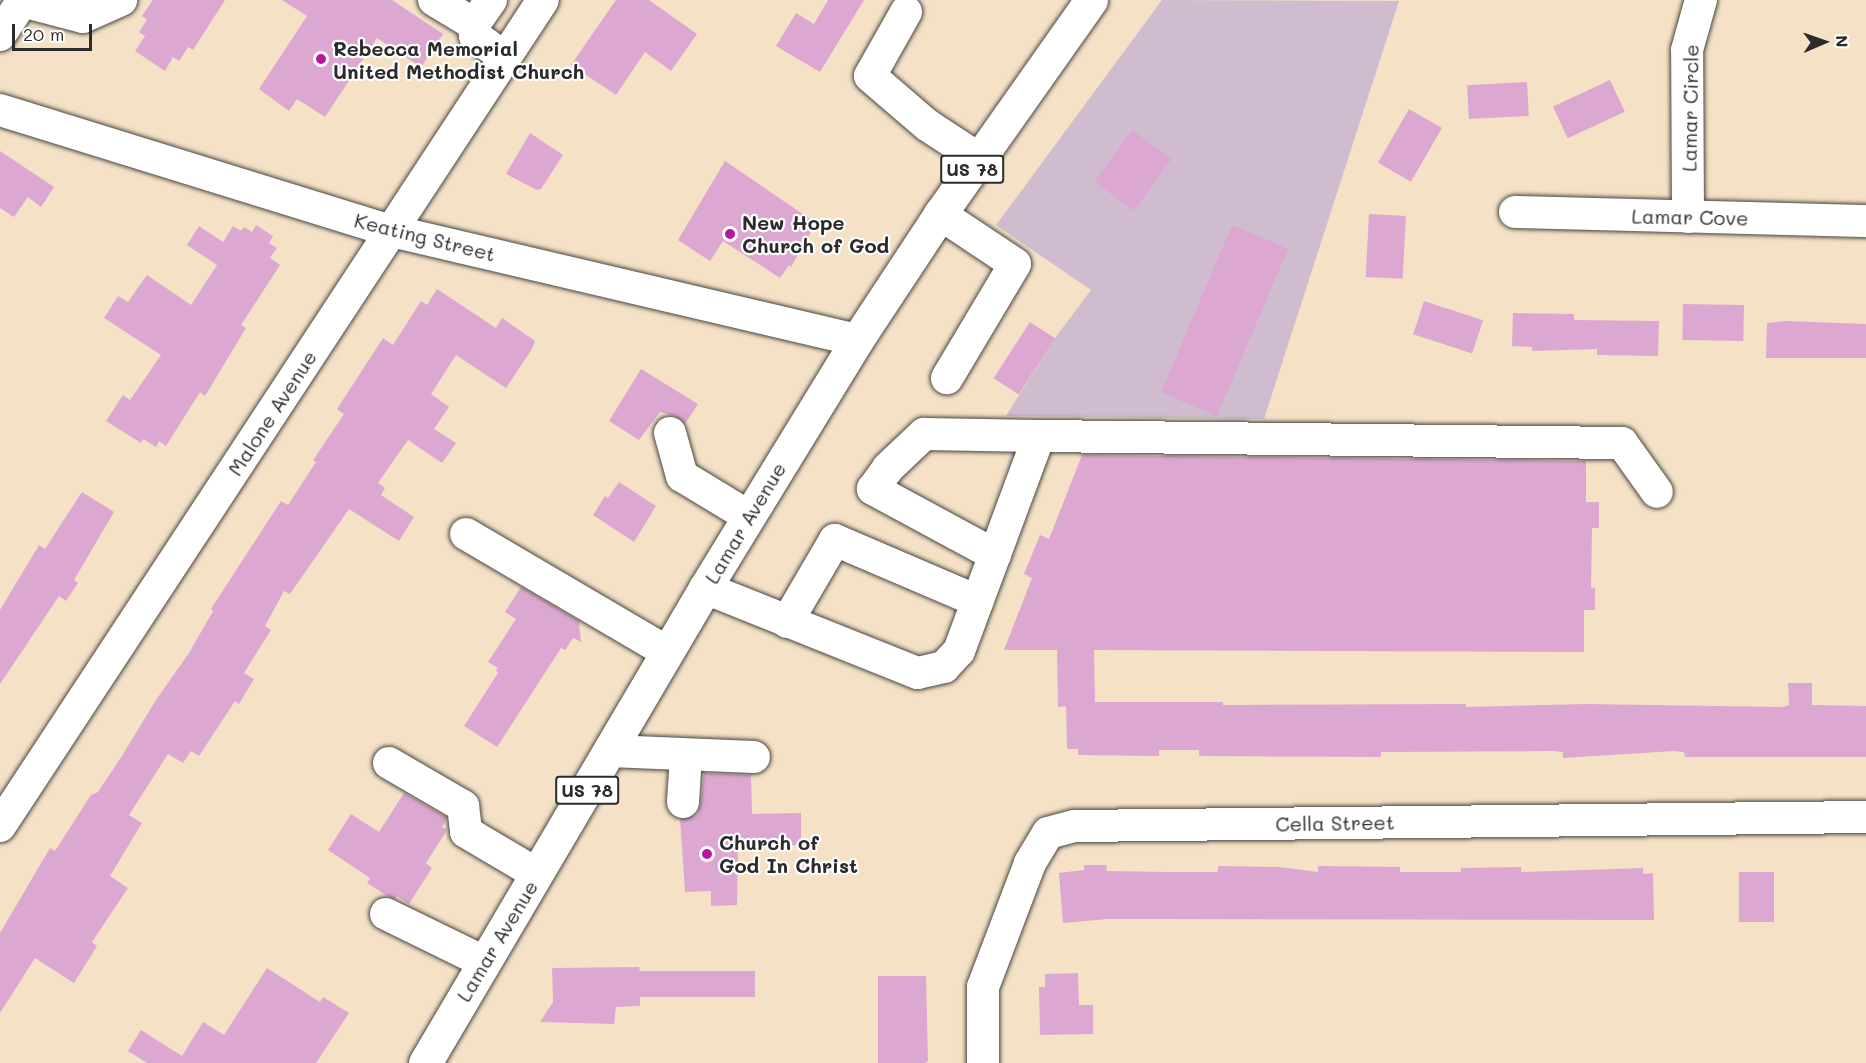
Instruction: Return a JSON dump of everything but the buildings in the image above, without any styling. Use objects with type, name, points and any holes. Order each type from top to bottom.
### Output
[{"type":"main road","name":"Lamar Avenue","points":[[425,1063],[748,516],[857,340],[1081,4]]},
{"type":"street","points":[[0,35],[22,1],[83,17],[121,0]]},
{"type":"street","points":[[434,0],[482,12],[475,36],[506,58]]},
{"type":"street","name":"Malone Avenue","points":[[0,826],[543,0]]},
{"type":"street","name":"Lamar Circle","points":[[1688,217],[1687,50],[1701,0]]},
{"type":"street","points":[[906,12],[870,76],[927,125],[979,159]]},
{"type":"street","name":"Keating Street","points":[[0,110],[392,231],[857,340]]},
{"type":"street","name":"Lamar Cove","points":[[1515,212],[1866,222]]},
{"type":"street","points":[[940,214],[1015,264],[947,378]]},
{"type":"street","points":[[670,433],[681,476],[748,516]]},
{"type":"street","points":[[995,555],[873,489],[888,468],[924,434],[1622,443],[1657,492]]},
{"type":"street","points":[[705,588],[918,673],[944,667],[959,651],[1039,436]]},
{"type":"street","points":[[466,534],[667,652]]},
{"type":"street","points":[[787,622],[835,540],[977,601]]},
{"type":"street","points":[[610,751],[754,756]]},
{"type":"street","points":[[683,802],[686,755]]},
{"type":"street","points":[[389,763],[463,806],[466,832],[537,873]]},
{"type":"street","name":"Cella Street","points":[[983,1063],[983,987],[1030,863],[1048,833],[1074,826],[1866,817]]},
{"type":"street","points":[[386,914],[484,962]]},
{"type":"shaded area","points":[[1162,0],[1399,1],[1264,419],[1006,416],[1055,338],[1091,290],[996,225]]},
{"type":"place","name":"Rebecca Memorial United Methodist Church","points":[[321,59]]},
{"type":"place","name":"New Hope Church of God","points":[[730,234]]},
{"type":"place","name":"Church of God In Christ","points":[[707,854]]}]
